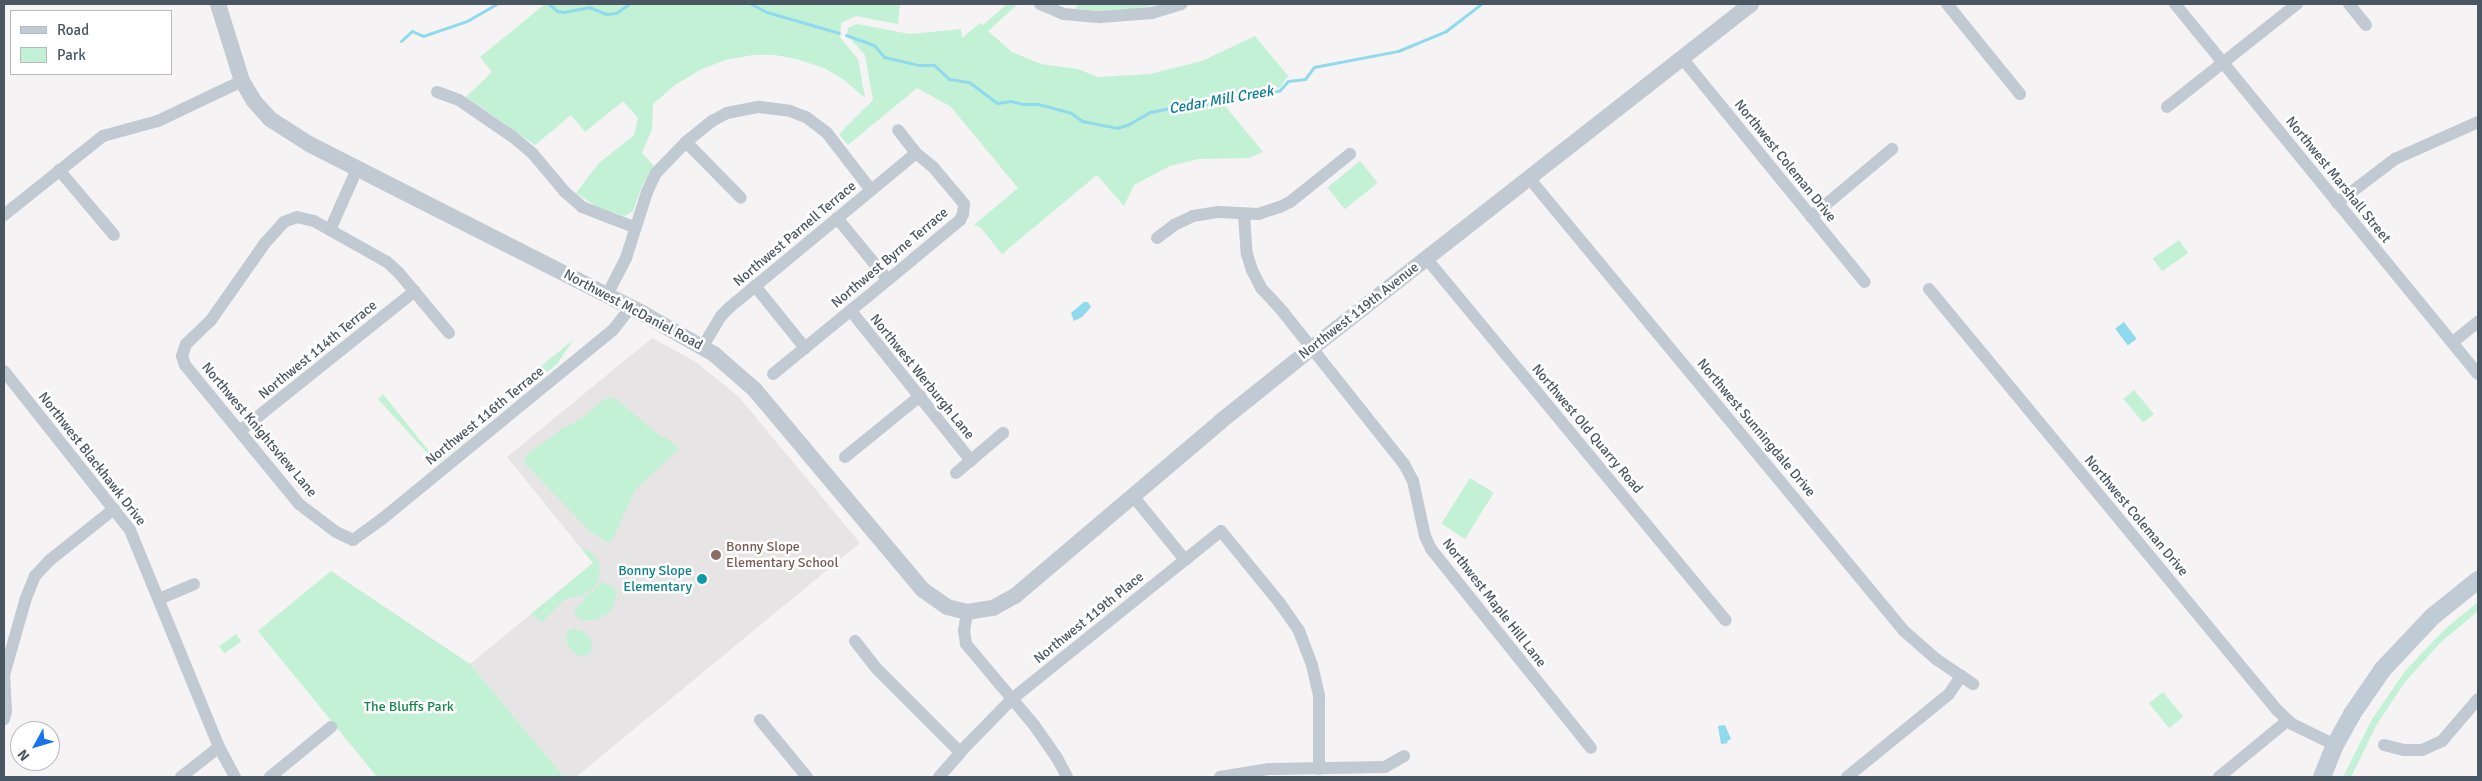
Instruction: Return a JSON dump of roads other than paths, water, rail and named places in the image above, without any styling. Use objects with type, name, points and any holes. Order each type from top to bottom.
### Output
[{"type":"main road","points":[[2322,777],[2335,744],[2371,685],[2397,652],[2432,617],[2478,580]]},
{"type":"street","name":"Northwest McDaniel Road","points":[[218,4],[242,81],[262,111],[282,128],[357,169],[631,307],[703,346],[752,387],[923,590],[947,607],[967,612]]},
{"type":"street","points":[[1040,4],[1063,14],[1101,17],[1152,13],[1182,4]]},
{"type":"street","name":"Northwest 119th Avenue","points":[[967,612],[993,608],[1015,596],[1312,348],[1750,4]]},
{"type":"street","points":[[1947,4],[2020,94]]},
{"type":"street","name":"Northwest Marshall Street","points":[[2175,4],[2478,374]]},
{"type":"street","points":[[2167,107],[2222,61],[2297,4]]},
{"type":"street","points":[[2348,4],[2366,25]]},
{"type":"street","name":"Northwest Coleman Drive","points":[[1682,58],[1865,282]]},
{"type":"street","points":[[4,214],[103,136],[158,121],[242,81]]},
{"type":"street","points":[[437,92],[459,100],[519,142],[539,161],[565,192],[582,207],[634,227]]},
{"type":"street","points":[[607,295],[626,258],[646,192],[656,173],[686,142],[712,120],[727,113],[759,107],[790,111],[806,117],[827,133],[871,190]]},
{"type":"street","points":[[2337,203],[2395,159],[2478,122]]},
{"type":"street","name":"Northwest Byrne Terrace","points":[[773,374],[960,220],[965,210],[964,204],[933,167],[916,154],[898,130]]},
{"type":"street","points":[[686,142],[741,198]]},
{"type":"street","points":[[1811,217],[1892,149]]},
{"type":"street","name":"Northwest Parnell Terrace","points":[[703,346],[721,316],[916,154]]},
{"type":"street","points":[[1157,238],[1174,225],[1193,216],[1218,212],[1244,215],[1271,211],[1290,202],[1350,154]]},
{"type":"street","points":[[357,169],[330,230],[387,262],[415,291],[449,333]]},
{"type":"street","points":[[59,170],[114,235]]},
{"type":"street","name":"Northwest Sunningdale Drive","points":[[1529,178],[1904,631],[1926,652],[1973,684]]},
{"type":"street","name":"Northwest Maple Hill Lane","points":[[1244,215],[1247,254],[1257,281],[1404,464],[1412,481],[1425,536],[1432,549],[1591,748]]},
{"type":"street","name":"Northwest Knightsview Lane","points":[[330,230],[311,219],[297,217],[287,220],[272,234],[211,320],[184,347],[182,356],[185,365],[299,504],[321,522],[351,540]]},
{"type":"street","points":[[837,218],[888,280]]},
{"type":"street","name":"Northwest Old Quarry Road","points":[[1426,258],[1725,620]]},
{"type":"street","points":[[755,286],[805,348]]},
{"type":"street","name":"Northwest Coleman Drive","points":[[1929,290],[2287,721],[2335,744]]},
{"type":"street","name":"Northwest 114th Terrace","points":[[240,431],[415,291]]},
{"type":"street","name":"Northwest 116th Terrace","points":[[351,540],[360,537],[613,330],[631,307]]},
{"type":"street","name":"Northwest Werburgh Lane","points":[[851,311],[970,460]]},
{"type":"street","points":[[2453,342],[2478,322]]},
{"type":"street","name":"Northwest Blackhawk Drive","points":[[4,371],[134,538],[218,747],[235,777]]},
{"type":"street","points":[[845,457],[920,396]]},
{"type":"street","points":[[956,473],[1004,433]]},
{"type":"street","points":[[1133,496],[1185,560]]},
{"type":"street","points":[[4,719],[4,674],[26,598],[35,576],[50,560],[114,510]]},
{"type":"street","name":"Northwest 119th Place","points":[[939,777],[960,752],[1012,699],[1221,531],[1279,602],[1299,631],[1312,665],[1319,696],[1319,769]]},
{"type":"street","points":[[159,599],[194,584]]},
{"type":"street","points":[[967,612],[964,630],[966,644],[1046,741],[1067,777]]},
{"type":"street","points":[[855,641],[882,674],[960,752]]},
{"type":"street","points":[[1847,777],[1949,694],[1960,676]]},
{"type":"street","points":[[2384,746],[2404,750],[2422,750],[2442,741],[2475,708]]},
{"type":"street","points":[[760,720],[807,777]]},
{"type":"street","points":[[2219,777],[2287,721]]},
{"type":"street","points":[[270,777],[331,727]]},
{"type":"street","points":[[181,777],[218,747]]},
{"type":"street","points":[[1220,777],[1268,768],[1385,767],[1404,756]]},
{"type":"water","points":[[1084,302],[1088,302],[1091,307],[1082,317],[1074,321],[1071,313]]},
{"type":"water","points":[[2124,322],[2137,339],[2128,345],[2115,329]]},
{"type":"water","points":[[1725,725],[1731,739],[1727,741],[1728,743],[1721,744],[1718,726]]},
{"type":"waterway","name":"Cedar Mill Creek","points":[[401,41],[412,31],[423,36],[467,21],[497,4]]},
{"type":"waterway","name":"Cedar Mill Creek","points":[[549,4],[557,11],[564,12],[589,7],[606,14],[616,13],[629,4]]},
{"type":"waterway","name":"Cedar Mill Creek","points":[[751,4],[767,12],[839,33]]},
{"type":"waterway","name":"Cedar Mill Creek","points":[[846,35],[874,45],[884,57],[919,65],[934,65],[949,79],[969,82],[997,103],[1011,101],[1022,104],[1038,104],[1071,113],[1082,121],[1117,128],[1129,124],[1150,112],[1176,107],[1204,105],[1224,97],[1244,97],[1259,92],[1271,93],[1280,90],[1288,81],[1305,79],[1314,67],[1398,51],[1446,31],[1481,4]]},
{"type":"place","name":"Bonny Slope Elementary School","points":[[716,555]]},
{"type":"place","name":"Bonny Slope Elementary","points":[[702,579]]},
{"type":"park label","name":"The Bluffs Park","points":[[409,707]]}]
